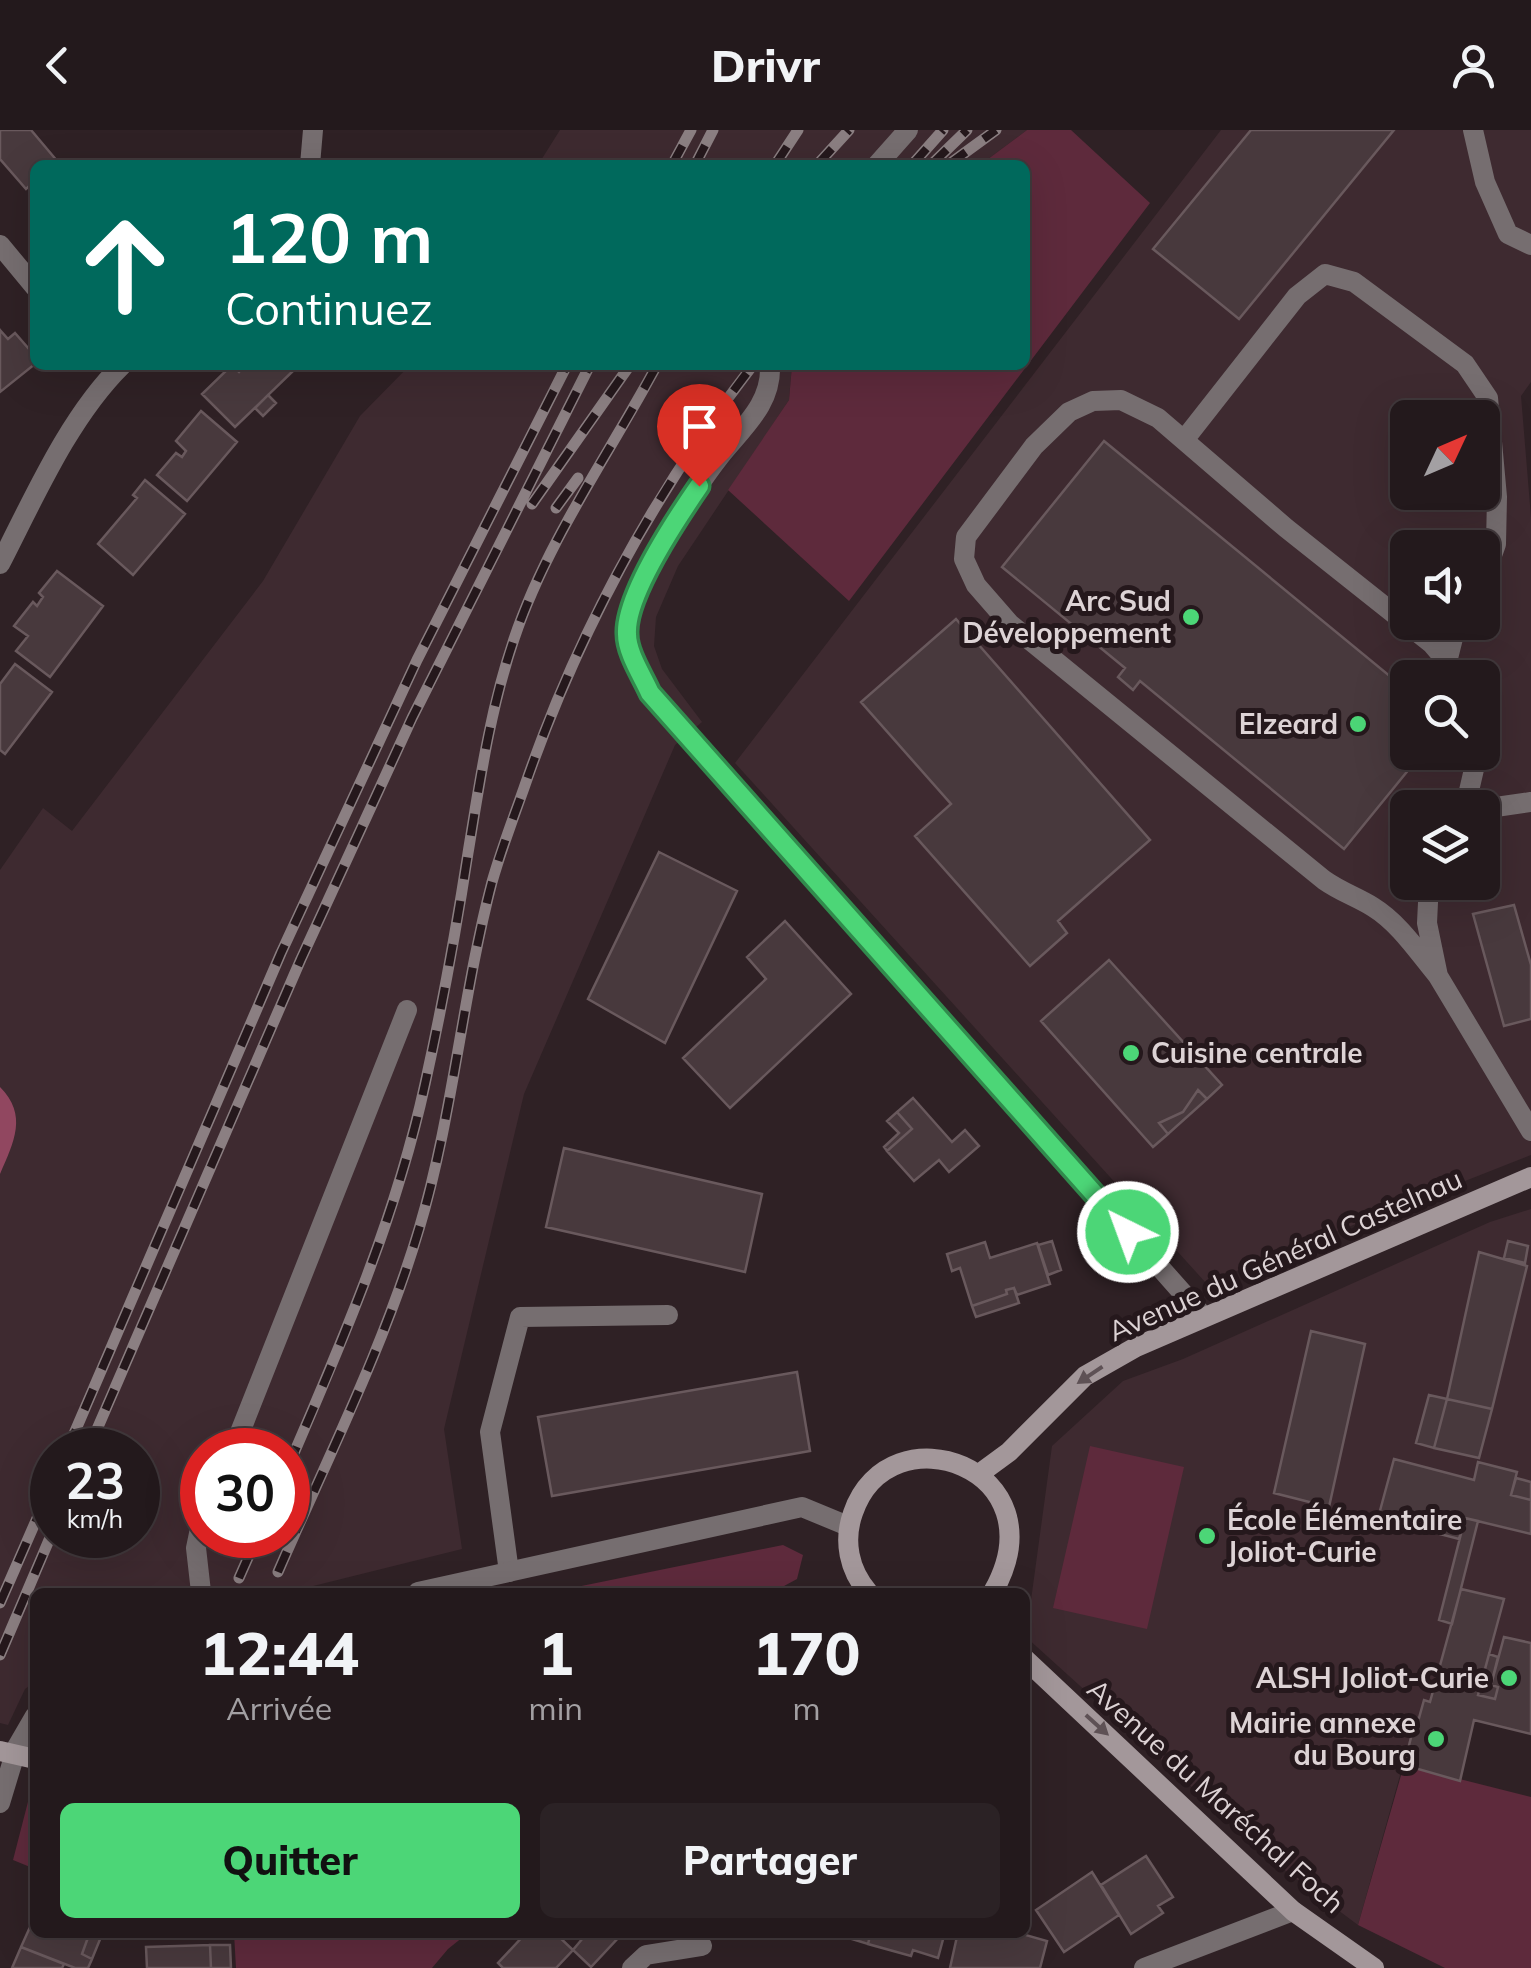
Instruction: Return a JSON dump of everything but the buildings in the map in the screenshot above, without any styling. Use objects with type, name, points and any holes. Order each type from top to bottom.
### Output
[{"type":"main road","name":"Avenue du Général Castelnau","points":[[978,1474],[1010,1452],[1085,1376],[1203,1316],[1531,1178]]},
{"type":"main road","points":[[863,1587],[848,1554],[848,1526],[858,1499],[875,1478],[899,1463],[926,1458],[954,1462],[978,1474],[997,1493],[1008,1517],[1012,1543],[1006,1569],[995,1588]]},
{"type":"main road","name":"Avenue du Maréchal Foch","points":[[1030,1664],[1293,1911],[1374,1968]]},
{"type":"main road","points":[[0,1751],[30,1757]]},
{"type":"street","points":[[310,160],[313,130]]},
{"type":"street","points":[[881,160],[908,130]]},
{"type":"street","points":[[1473,130],[1485,182],[1508,234],[1531,245]]},
{"type":"street","points":[[0,245],[30,281]]},
{"type":"street","points":[[1184,440],[1298,296],[1326,274],[1354,282],[1464,364],[1488,398],[1496,530]]},
{"type":"street","points":[[0,564],[58,452],[110,370]]},
{"type":"street","points":[[770,370],[770,384],[762,405],[718,458],[680,514],[650,565],[631,611],[626,634],[650,693],[1203,1316]]},
{"type":"street","points":[[1446,660],[1432,644],[1158,418],[1120,400],[1093,400],[1070,412],[1034,446],[966,537],[964,558],[976,585],[1010,624],[1324,880],[1388,918],[1438,976],[1531,1132]]},
{"type":"street","points":[[1500,806],[1531,802]]},
{"type":"street","points":[[1428,900],[1427,923],[1438,976]]},
{"type":"street","points":[[243,1428],[407,1010]]},
{"type":"street","points":[[508,1572],[490,1432],[520,1316],[668,1315]]},
{"type":"street","points":[[436,1588],[802,1506],[848,1526]]},
{"type":"street","points":[[197,1558],[201,1588]]},
{"type":"street","points":[[0,1803],[17,1748],[30,1725]]},
{"type":"street","points":[[1144,1968],[1293,1911]]},
{"type":"street","points":[[632,1968],[646,1954],[702,1946]]},
{"type":"shaded area","points":[[560,130],[1027,130],[987,160],[541,160]]},
{"type":"shaded area","points":[[1027,130],[1071,130],[1150,203],[1030,362],[1030,160],[987,160]]},
{"type":"shaded area","points":[[1221,130],[1531,130],[1531,382],[1521,396],[1531,517],[1531,1155],[1206,1283],[735,763]]},
{"type":"shaded area","points":[[405,370],[792,370],[789,400],[678,566],[656,617],[654,646],[662,669],[702,722],[675,745],[524,1094],[444,1429],[462,1549],[305,1588],[30,1588],[30,1686],[8,1725],[0,1723],[0,870],[43,808],[72,831],[263,581],[360,416]]},
{"type":"shaded area","points":[[792,370],[1024,370],[849,601],[728,490],[789,400]]},
{"type":"shaded area","points":[[0,1087],[14,1108],[16,1129],[0,1174]]},
{"type":"shaded area","name":"École Élémentaire Joliot-Curie","points":[[1531,1209],[1531,1731],[1424,1700],[1358,1925],[1278,1865],[1030,1641],[1030,1608],[1052,1446],[1123,1381],[1183,1359],[1490,1222]]},
{"type":"shaded area","points":[[1090,1446],[1184,1467],[1147,1629],[1053,1608]]},
{"type":"shaded area","points":[[783,1545],[803,1555],[797,1579],[780,1588],[572,1588]]},
{"type":"shaded area","points":[[1404,1765],[1531,1797],[1531,1968],[1445,1968],[1358,1925]]},
{"type":"shaded area","points":[[30,1794],[30,1867],[13,1860]]},
{"type":"shaded area","points":[[234,1938],[462,1938],[432,1968],[236,1968]]},
{"type":"railway","points":[[675,160],[691,130]]},
{"type":"railway","points":[[698,160],[713,130]]},
{"type":"railway","points":[[778,160],[798,130]]},
{"type":"railway","points":[[822,160],[849,130]]},
{"type":"railway","points":[[916,160],[943,130]]},
{"type":"railway","points":[[936,160],[967,130]]},
{"type":"railway","points":[[955,160],[996,130]]},
{"type":"railway","points":[[76,1428],[281,953],[417,660],[564,370]]},
{"type":"railway","points":[[98,1428],[301,959],[412,718],[587,370]]},
{"type":"railway","points":[[532,504],[626,370]]},
{"type":"railway","points":[[305,1428],[366,1279],[413,1134],[448,969],[486,745],[514,639],[561,533],[654,370]]},
{"type":"railway","points":[[278,1572],[372,1360],[419,1229],[441,1143],[492,882],[545,731],[593,620],[621,567],[682,464],[749,370]]},
{"type":"railway","points":[[556,508],[578,478]]},
{"type":"railway","points":[[0,1603],[30,1534]]},
{"type":"railway","points":[[0,1655],[41,1558]]},
{"type":"railway","points":[[239,1578],[248,1558]]},
{"type":"place","name":"Arc Sud Développement","points":[[1191,617]]},
{"type":"place","name":"Elzeard","points":[[1358,724]]},
{"type":"place","name":"Cuisine centrale","points":[[1131,1053]]},
{"type":"place","name":"École Élémentaire Joliot-Curie","points":[[1207,1536]]},
{"type":"place","name":"ALSH Joliot-Curie","points":[[1509,1678]]},
{"type":"place","name":"Mairie annexe du Bourg","points":[[1436,1739]]},
{"type":"route","points":[[699,486],[650,565],[631,611],[626,634],[650,693],[1128,1232]]}]
